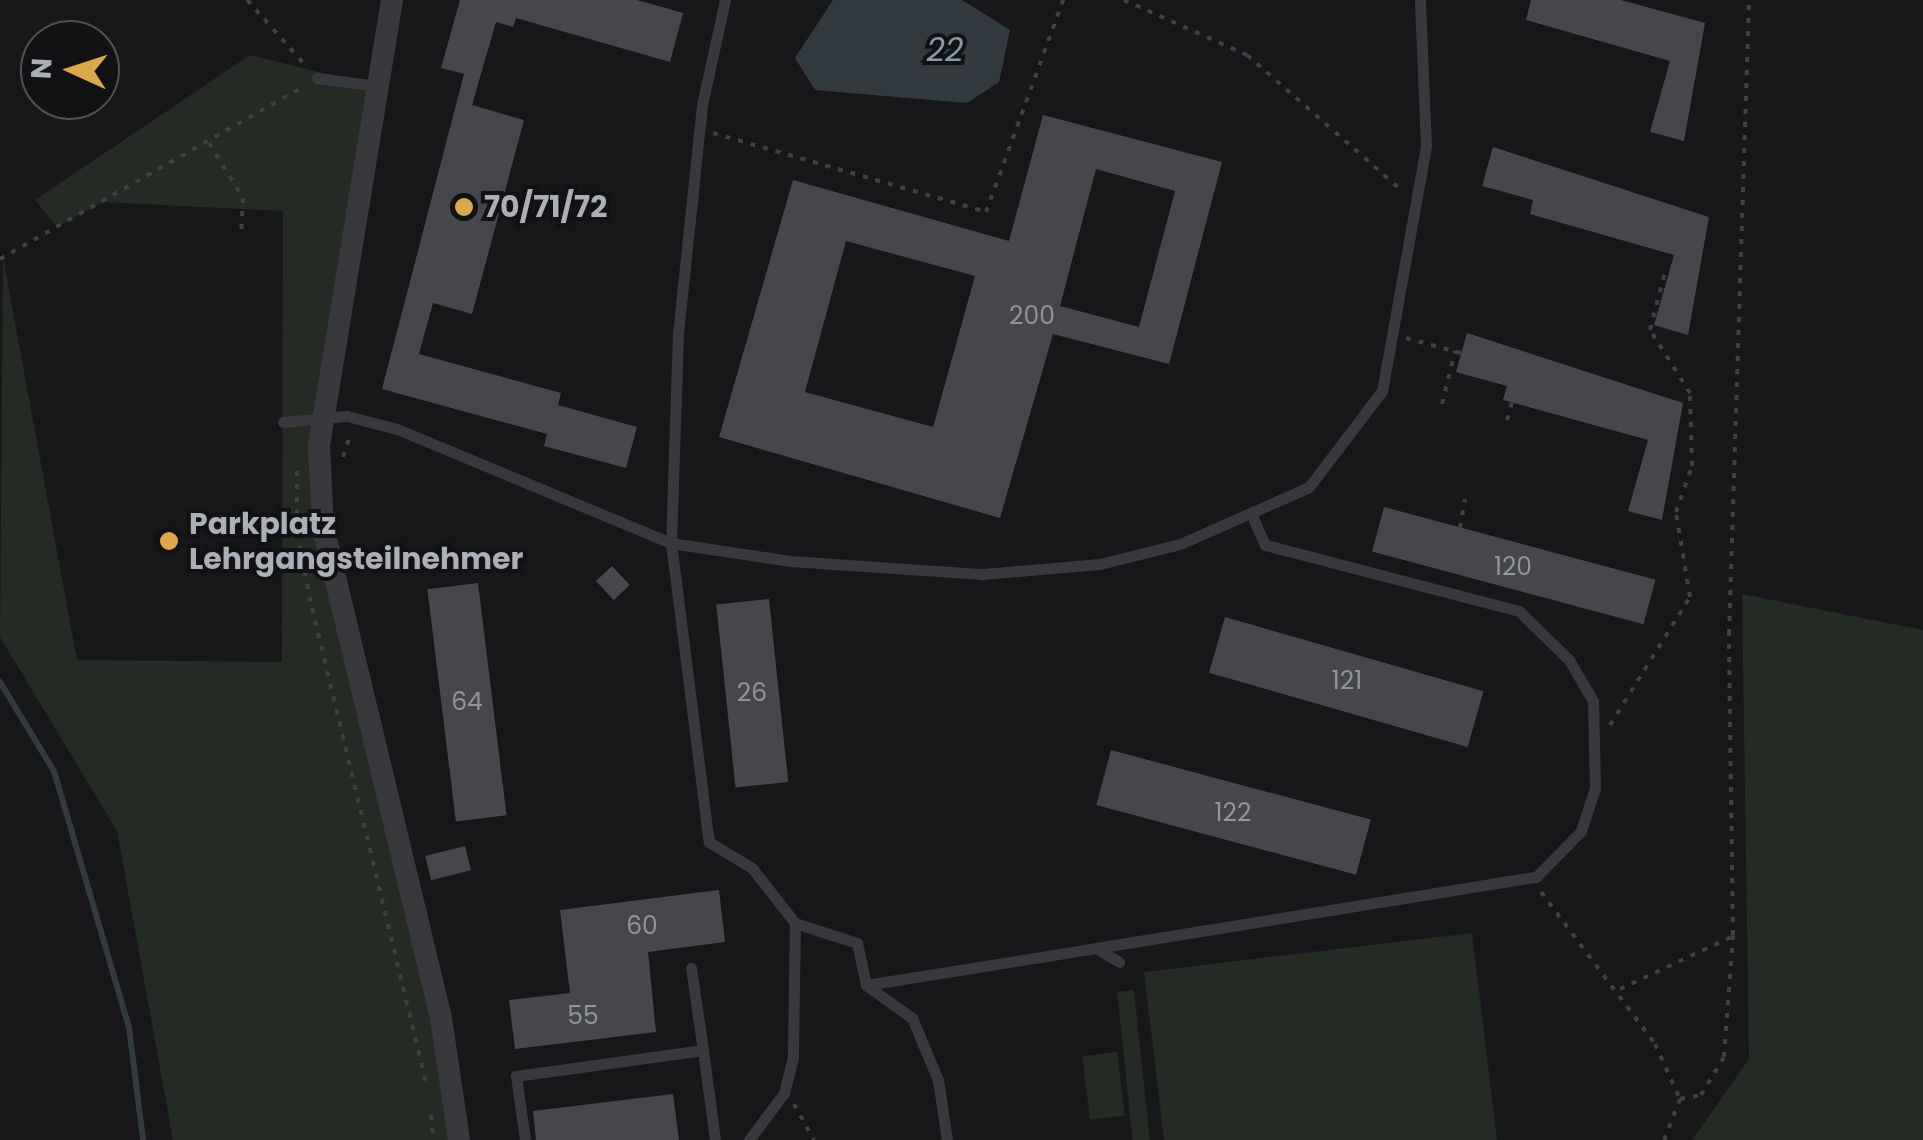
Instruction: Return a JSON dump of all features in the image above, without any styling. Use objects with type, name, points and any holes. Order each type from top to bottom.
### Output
[{"type":"street","points":[[392,0],[336,416],[320,463],[334,603],[440,1018],[459,1140]]},
{"type":"lane","points":[[725,0],[700,128],[678,334],[672,544],[709,842],[752,868],[796,923],[856,943],[866,985],[912,1018],[938,1080],[948,1140]]},
{"type":"lane","points":[[283,422],[336,416],[494,465],[672,544],[982,574],[1100,564],[1250,514],[1308,487],[1348,444],[1382,392],[1397,335],[1419,206],[1420,0]]},
{"type":"lane","points":[[318,78],[380,87]]},
{"type":"lane","points":[[866,985],[1529,878],[1581,831],[1598,746],[1594,702],[1568,660],[1519,611],[1265,545],[1250,514]]},
{"type":"lane","points":[[748,1140],[784,1092],[796,923]]},
{"type":"lane","points":[[1096,948],[1119,962]]},
{"type":"lane","points":[[692,968],[714,1140]]},
{"type":"lane","points":[[525,1140],[516,1076],[703,1050]]},
{"type":"path","points":[[0,259],[210,143],[318,78],[247,0]]},
{"type":"path","points":[[700,128],[986,212],[1063,0]]},
{"type":"path","points":[[1124,0],[1247,55],[1419,206]]},
{"type":"path","points":[[1680,1099],[1700,1094],[1724,1057],[1734,936],[1729,634],[1750,0]]},
{"type":"path","points":[[210,143],[243,198],[241,233]]},
{"type":"path","points":[[1598,746],[1690,597],[1676,512],[1692,466],[1690,393],[1650,330],[1665,272]]},
{"type":"path","points":[[1397,335],[1458,352],[1442,404]]},
{"type":"path","points":[[1507,420],[1512,402]]},
{"type":"path","points":[[336,416],[352,442],[338,466]]},
{"type":"path","points":[[298,468],[296,533],[433,1140]]},
{"type":"path","points":[[1460,528],[1465,499]]},
{"type":"path","points":[[1529,878],[1620,988],[1680,1099],[1664,1140]]},
{"type":"path","points":[[1620,988],[1734,936]]},
{"type":"path","points":[[784,1092],[814,1140]]},
{"type":"shaded area","points":[[250,55],[380,87],[325,416],[323,527],[459,1140],[173,1140],[117,831],[0,637],[3,257],[77,660],[282,662],[283,211],[103,202],[57,227],[35,200]]},
{"type":"shaded area","points":[[1742,594],[1923,630],[1923,1140],[1692,1140],[1749,1059]]},
{"type":"shaded area","points":[[1472,933],[1497,1140],[1164,1140],[1144,972]]},
{"type":"shaded area","points":[[1134,990],[1150,1140],[1133,1140],[1117,992]]},
{"type":"shaded area","points":[[1117,1052],[1125,1116],[1090,1120],[1082,1056]]},
{"type":"water","name":"22","points":[[833,0],[962,0],[1010,30],[999,82],[967,103],[815,90],[795,58]]},
{"type":"building","name":"70/71/72","points":[[460,0],[637,0],[683,13],[670,62],[516,18],[513,27],[496,22],[472,105],[524,120],[472,314],[433,303],[419,354],[561,393],[558,405],[637,427],[626,468],[544,446],[547,434],[382,389],[464,74],[441,68]]},
{"type":"building","points":[[1531,0],[1621,0],[1705,23],[1684,141],[1650,132],[1670,61],[1526,20]]},
{"type":"building","points":[[1043,115],[1222,162],[1169,364],[1053,334],[1000,518],[719,437],[793,180],[1009,241]],"holes":[[[1096,169],[1175,191],[1139,327],[1060,306]],[[846,241],[975,276],[933,427],[805,392]]]},
{"type":"building","points":[[1493,147],[1709,217],[1688,335],[1654,325],[1674,255],[1530,214],[1533,200],[1482,186]]},
{"type":"building","points":[[1467,333],[1683,403],[1662,520],[1628,511],[1648,440],[1503,400],[1507,386],[1456,372]]},
{"type":"building","points":[[1384,507],[1655,580],[1644,624],[1372,551]]},
{"type":"building","points":[[612,566],[630,585],[614,600],[596,581]]},
{"type":"building","points":[[478,583],[507,815],[456,821],[427,589]]},
{"type":"building","points":[[769,599],[788,782],[736,788],[716,605]]},
{"type":"building","points":[[1225,617],[1484,691],[1468,747],[1209,673]]},
{"type":"building","points":[[1111,750],[1371,820],[1356,875],[1096,805]]},
{"type":"building","points":[[465,846],[471,870],[431,880],[425,856]]},
{"type":"building","points":[[719,890],[725,942],[648,952],[656,1032],[515,1049],[509,1000],[570,993],[560,910]]},
{"type":"building","points":[[673,1094],[679,1140],[536,1140],[533,1111]]},
{"type":"waterway","points":[[0,682],[54,771],[129,1027],[143,1140]]},
{"type":"place","name":"70/71/72","points":[[464,207]]},
{"type":"place","name":"Parkplatz Lehrgangsteilnehmer","points":[[169,541]]}]
